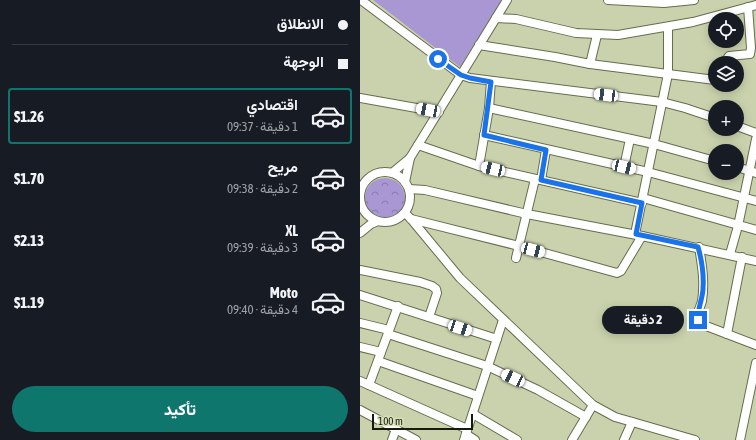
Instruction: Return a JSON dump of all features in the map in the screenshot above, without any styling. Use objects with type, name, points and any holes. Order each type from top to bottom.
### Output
[{"type":"street","points":[[361,0],[461,75],[491,82],[662,102],[708,116]]},
{"type":"street","points":[[392,173],[410,158],[507,0]]},
{"type":"street","points":[[608,0],[664,3],[692,0]]},
{"type":"street","points":[[496,18],[516,19],[576,33],[618,35],[668,28],[752,6],[753,27],[751,48],[753,55],[729,56]]},
{"type":"street","points":[[411,219],[519,246],[617,273],[621,271],[639,235],[648,172],[668,74],[668,28]]},
{"type":"street","points":[[590,64],[597,35]]},
{"type":"street","points":[[479,45],[590,64],[708,79]]},
{"type":"street","points":[[479,166],[491,82]]},
{"type":"street","points":[[360,98],[439,112]]},
{"type":"street","points":[[488,108],[654,144],[708,159]]},
{"type":"street","points":[[744,129],[756,133]]},
{"type":"street","points":[[484,135],[648,172],[756,201]]},
{"type":"street","points":[[624,167],[630,139]]},
{"type":"street","points":[[730,254],[744,198],[753,172],[756,139]]},
{"type":"street","points":[[418,145],[479,166],[643,200],[756,230]]},
{"type":"street","points":[[516,258],[546,150]]},
{"type":"street","points":[[410,158],[407,186],[410,197],[409,206],[405,213],[399,218],[392,221],[378,221],[367,214],[363,209],[360,201],[360,193],[363,185],[369,178],[384,172],[392,173],[400,177],[407,186],[527,214],[698,247],[756,261]]},
{"type":"street","points":[[405,213],[460,278],[593,405],[615,417],[695,440]]},
{"type":"street","points":[[360,229],[367,214]]},
{"type":"street","points":[[360,233],[371,224],[378,221]]},
{"type":"street","points":[[698,247],[703,274],[702,302],[697,317],[698,320],[701,324],[756,345]]},
{"type":"street","points":[[727,334],[742,258]]},
{"type":"street","points":[[360,270],[420,282],[432,286],[437,293],[429,317]]},
{"type":"street","points":[[360,295],[497,339]]},
{"type":"street","points":[[369,385],[398,306]]},
{"type":"street","points":[[466,435],[487,366],[504,320]]},
{"type":"street","points":[[360,323],[487,366],[538,390],[586,417]]},
{"type":"street","points":[[360,346],[381,352]]},
{"type":"street","points":[[378,361],[478,396]]},
{"type":"street","points":[[740,440],[756,363]]},
{"type":"street","points":[[360,381],[475,440]]},
{"type":"street","points":[[572,440],[593,405]]},
{"type":"street","points":[[360,410],[416,440]]},
{"type":"street","points":[[473,414],[517,440]]},
{"type":"street","points":[[624,440],[632,422]]},
{"type":"street","points":[[392,440],[396,429]]},
{"type":"green space","points":[[373,0],[502,0],[460,67]]},
{"type":"green space","points":[[385,178],[393,180],[399,184],[403,190],[405,198],[403,206],[399,212],[393,216],[385,218],[377,216],[371,212],[367,206],[365,198],[367,190],[371,184],[377,180]]},
{"type":"route","points":[[438,59],[461,75],[491,82],[484,135],[546,150],[541,180],[642,203],[636,234],[698,247],[702,261],[703,274],[702,302],[697,317],[698,320]]}]
